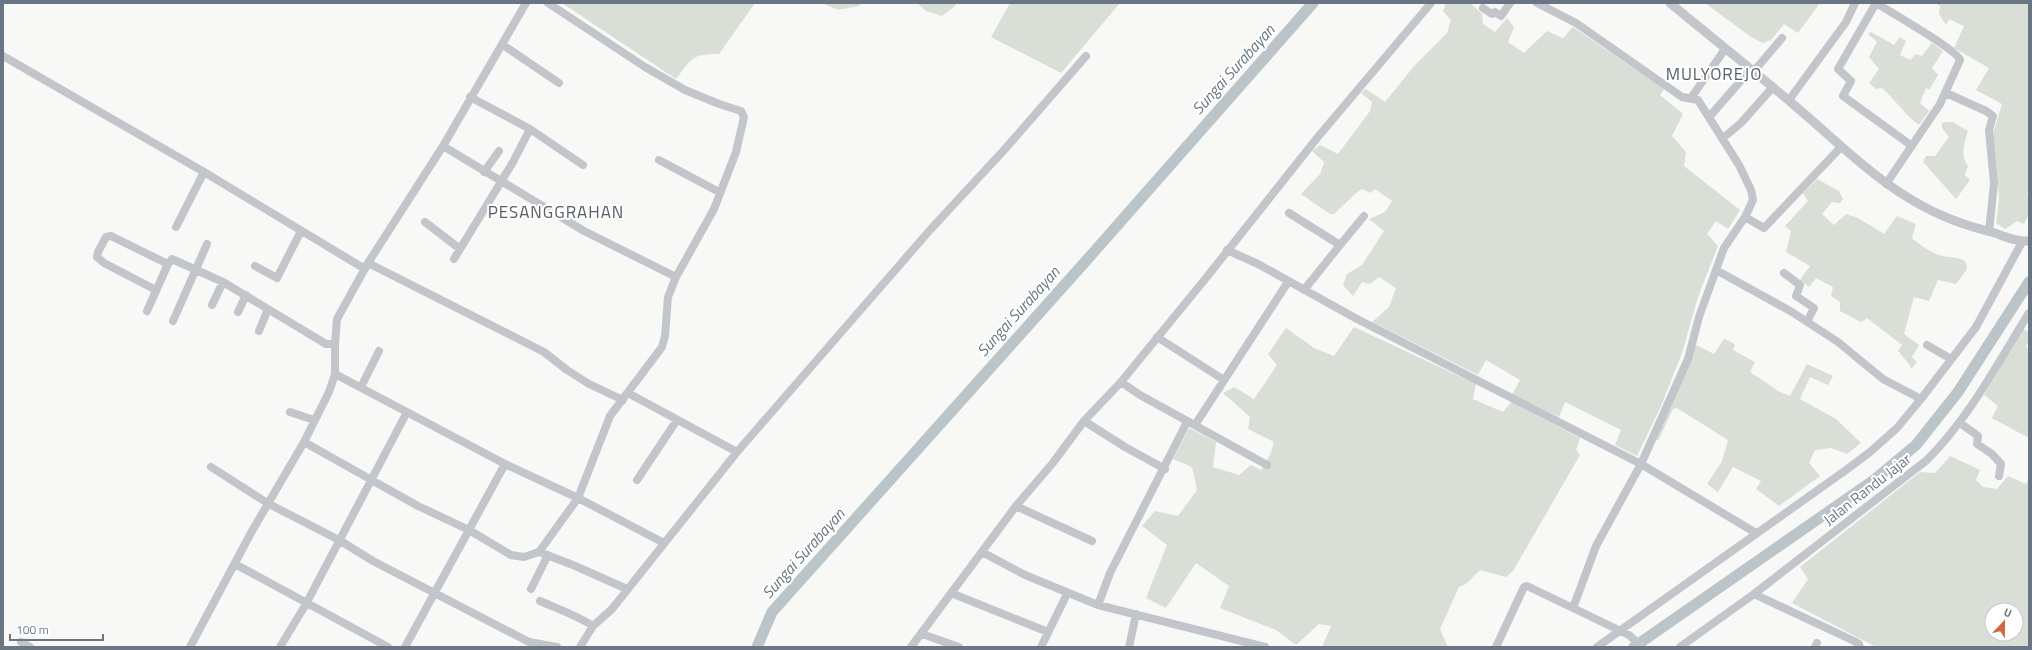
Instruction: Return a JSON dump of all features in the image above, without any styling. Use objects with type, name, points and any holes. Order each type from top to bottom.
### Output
[{"type":"street","points":[[190,647],[236,564],[252,531],[304,442],[333,384],[335,374],[331,344],[337,319],[363,266],[443,146],[470,97],[503,45],[526,3]]},
{"type":"street","points":[[304,442],[372,478],[418,506],[467,529],[511,555],[526,556],[540,552],[578,498],[610,416],[626,397],[662,347],[665,336],[668,297],[676,277],[714,209],[719,192],[736,152],[742,132],[743,113],[685,90],[645,67],[548,3]]},
{"type":"street","points":[[911,647],[925,635],[1018,507],[1052,464],[1230,251],[1380,61],[1431,3]]},
{"type":"street","points":[[1483,8],[1492,14],[1495,12],[1501,16],[1510,3]]},
{"type":"street","points":[[1537,3],[1576,23],[1676,93],[1698,100],[1710,116],[1723,138],[1751,190],[1752,200],[1745,217],[1724,248],[1697,322],[1688,358],[1641,464],[1596,546],[1573,608]]},
{"type":"street","points":[[1597,647],[1870,452],[1897,428],[1976,327],[2027,241],[2010,240],[1942,217],[1923,208],[1886,184],[1753,70],[1725,49],[1670,3]]},
{"type":"street","points":[[1788,100],[1846,22],[1855,3]]},
{"type":"street","points":[[1886,184],[1912,146],[1946,93],[1960,62],[1959,57],[1876,3],[1838,69],[1851,81],[1843,96],[1912,146]]},
{"type":"street","points":[[1710,116],[1782,38]]},
{"type":"street","points":[[503,45],[559,83]]},
{"type":"street","points":[[1691,98],[1725,49]]},
{"type":"street","points":[[3,56],[363,266],[544,352],[567,370],[589,384],[626,397],[677,420],[737,452]]},
{"type":"street","points":[[580,647],[593,626],[612,609],[715,482],[737,452],[930,230],[1005,149],[1086,56]]},
{"type":"street","points":[[1723,138],[1742,123],[1773,87]]},
{"type":"street","points":[[1946,93],[1986,111],[1992,116],[1989,130],[1994,183],[1989,232]]},
{"type":"street","points":[[470,97],[530,129],[583,165]]},
{"type":"street","points":[[454,259],[530,129]]},
{"type":"street","points":[[443,146],[500,182],[594,237],[676,277]]},
{"type":"street","points":[[1745,217],[1764,228],[1841,146]]},
{"type":"street","points":[[484,172],[498,151]]},
{"type":"street","points":[[659,160],[719,192]]},
{"type":"street","points":[[176,227],[204,172]]},
{"type":"street","points":[[1289,213],[1340,245]]},
{"type":"street","points":[[1304,290],[1364,216]]},
{"type":"street","points":[[425,222],[460,249]]},
{"type":"street","points":[[255,266],[277,278],[301,231]]},
{"type":"street","points":[[156,290],[104,263],[97,257],[98,252],[106,237],[111,236],[168,264]]},
{"type":"street","points":[[173,321],[207,244]]},
{"type":"street","points":[[1230,251],[1258,264],[1288,282],[1641,464],[1756,533]]},
{"type":"street","points":[[147,311],[168,264],[172,259],[196,268],[331,344]]},
{"type":"street","points":[[1716,270],[1760,293],[1807,322],[1838,342],[1883,379],[1921,399]]},
{"type":"street","points":[[1784,273],[1800,285],[1796,296],[1814,308],[1807,322]]},
{"type":"street","points":[[212,305],[222,282]]},
{"type":"street","points":[[1098,605],[1110,573],[1191,423],[1224,380],[1288,282]]},
{"type":"street","points":[[238,312],[246,295]]},
{"type":"street","points":[[259,331],[268,309]]},
{"type":"street","name":"Jalan Randu Jajar","points":[[1680,647],[1754,594],[1927,460],[1963,425],[2029,313]]},
{"type":"street","points":[[1158,337],[1224,380]]},
{"type":"street","points":[[1928,345],[1951,359]]},
{"type":"street","points":[[361,386],[379,351]]},
{"type":"street","points":[[335,374],[361,386],[505,464],[578,498],[664,543]]},
{"type":"street","points":[[1121,382],[1267,465]]},
{"type":"street","points":[[290,412],[314,420]]},
{"type":"street","points":[[280,647],[306,604],[407,412]]},
{"type":"street","points":[[637,480],[677,420]]},
{"type":"street","points":[[1087,423],[1125,447],[1165,469]]},
{"type":"street","points":[[1963,425],[1978,436],[1977,444],[1992,454],[2001,464],[1999,476]]},
{"type":"street","points":[[404,647],[432,590],[505,464]]},
{"type":"street","points":[[211,467],[269,504],[339,540],[373,561],[432,590],[529,642],[557,647]]},
{"type":"street","points":[[1018,507],[1092,541]]},
{"type":"street","points":[[540,552],[573,564],[627,589]]},
{"type":"street","points":[[984,553],[1067,594],[1098,605],[1265,647]]},
{"type":"street","points":[[531,589],[548,556]]},
{"type":"street","points":[[236,564],[306,604],[388,647]]},
{"type":"street","points":[[1496,647],[1524,587],[1527,586],[1629,635],[1642,647]]},
{"type":"street","points":[[1043,646],[1048,632],[1067,594]]},
{"type":"street","points":[[1754,594],[1854,640],[1860,647]]},
{"type":"street","points":[[953,595],[1048,632]]},
{"type":"street","points":[[540,601],[569,614],[576,615],[593,626]]},
{"type":"street","points":[[1130,647],[1136,614]]},
{"type":"street","points":[[925,635],[959,647]]},
{"type":"street","points":[[21,642],[30,647]]},
{"type":"shaded area","points":[[562,3],[755,3],[719,54],[698,56],[686,66],[676,79]]},
{"type":"shaded area","points":[[822,3],[860,3],[859,6],[838,10]]},
{"type":"shaded area","points":[[917,3],[954,3],[956,5],[942,16],[926,11]]},
{"type":"shaded area","points":[[1010,3],[1120,3],[1061,73],[991,37]]},
{"type":"shaded area","points":[[1446,3],[1470,3],[1482,14],[1483,24],[1495,32],[1507,18],[1514,27],[1508,42],[1524,53],[1547,31],[1563,38],[1573,27],[1664,89],[1660,95],[1683,114],[1672,136],[1686,152],[1684,166],[1740,210],[1728,229],[1716,221],[1707,234],[1718,246],[1698,297],[1682,353],[1661,406],[1637,456],[1615,445],[1621,430],[1565,402],[1559,417],[1512,395],[1520,380],[1486,360],[1478,375],[1372,322],[1389,307],[1396,288],[1379,277],[1370,284],[1362,282],[1353,296],[1343,285],[1347,274],[1362,265],[1384,231],[1369,219],[1385,212],[1392,201],[1375,189],[1371,193],[1362,189],[1334,214],[1330,214],[1301,194],[1320,174],[1324,162],[1312,151],[1320,145],[1338,154],[1370,111],[1372,102],[1361,93],[1366,89],[1385,102],[1415,65],[1447,33],[1451,20],[1443,11]]},
{"type":"shaded area","points":[[1705,3],[1820,3],[1798,33],[1784,24],[1771,40],[1763,43],[1751,37]]},
{"type":"shaded area","points":[[1935,3],[2029,3],[2029,189],[2027,193],[2029,195],[2029,213],[2024,224],[2017,221],[2005,229],[1996,223],[1999,200],[1997,170],[1992,137],[2002,104],[1976,90],[1989,68],[1954,48],[1964,26],[1949,19],[1946,25],[1939,14],[1940,6]]},
{"type":"shaded area","points":[[1871,32],[1894,45],[1900,37],[1906,41],[1900,55],[1910,60],[1916,54],[1922,56],[1932,43],[1943,51],[1932,68],[1938,75],[1929,90],[1926,88],[1920,103],[1929,111],[1919,125],[1882,88],[1876,89],[1869,83],[1879,69],[1869,57],[1877,42],[1868,34]]},
{"type":"shaded area","points":[[1953,122],[1968,131],[1963,154],[1968,166],[1965,175],[1970,180],[1956,199],[1923,162],[1926,156],[1935,156],[1949,137],[1942,128],[1942,123]]},
{"type":"shaded area","points":[[1817,179],[1839,191],[1843,199],[1840,203],[1832,202],[1822,214],[1834,225],[1846,214],[1858,218],[1884,234],[1897,216],[1916,224],[1912,238],[1926,248],[1938,255],[1957,258],[1966,262],[1967,269],[1956,284],[1938,280],[1929,301],[1914,297],[1904,334],[1919,345],[1912,357],[1917,362],[1911,369],[1909,364],[1898,351],[1902,345],[1867,318],[1861,322],[1840,311],[1840,302],[1831,296],[1833,287],[1816,278],[1809,287],[1800,280],[1810,266],[1786,252],[1791,231],[1785,226],[1808,201],[1803,193]]},
{"type":"shaded area","points":[[1354,327],[1476,384],[1473,399],[1503,412],[1511,402],[1580,438],[1576,450],[1580,455],[1513,571],[1506,577],[1480,570],[1466,584],[1459,587],[1440,629],[1448,647],[1322,647],[1331,626],[1319,624],[1296,645],[1276,630],[1220,608],[1229,586],[1196,563],[1166,608],[1146,598],[1167,545],[1142,526],[1155,511],[1178,516],[1197,490],[1192,467],[1173,459],[1189,428],[1216,442],[1213,467],[1239,475],[1251,465],[1261,470],[1270,455],[1274,442],[1248,429],[1250,417],[1223,393],[1234,387],[1254,399],[1277,365],[1268,354],[1286,328],[1314,348],[1334,356]]},
{"type":"shaded area","points":[[2023,329],[2029,332],[2029,341],[2026,347],[2029,349],[2029,438],[1992,418],[1998,406],[1984,395]]},
{"type":"shaded area","points":[[1724,339],[1735,344],[1733,350],[1755,362],[1750,372],[1780,392],[1790,396],[1807,364],[1833,376],[1828,385],[1810,377],[1800,399],[1836,419],[1861,443],[1847,454],[1831,448],[1815,450],[1809,463],[1820,476],[1779,506],[1756,489],[1761,481],[1733,467],[1718,492],[1707,484],[1722,461],[1728,440],[1677,408],[1673,409],[1658,441],[1654,438],[1696,345],[1714,354]]},
{"type":"shaded area","points":[[1950,456],[1980,470],[1976,480],[1983,487],[1997,489],[2008,476],[2026,484],[2029,479],[2029,647],[1876,647],[1792,603],[1808,579],[1800,567],[1920,472],[1935,473]]},
{"type":"waterway","name":"Sungai Surabayan","points":[[757,647],[772,612],[1085,262],[1313,3]]},
{"type":"waterway","points":[[1634,647],[1874,480],[1916,445],[1958,392],[2029,282]]},
{"type":"district","name":"MULYOREJO","points":[[1714,74]]},
{"type":"district","name":"PESANGGRAHAN","points":[[556,212]]}]
